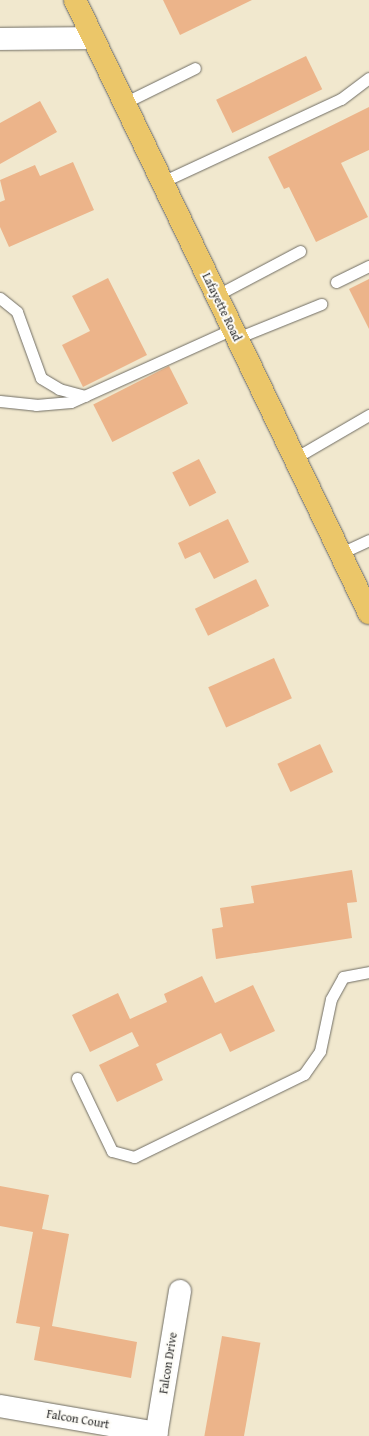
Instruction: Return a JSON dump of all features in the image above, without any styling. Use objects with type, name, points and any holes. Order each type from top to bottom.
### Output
[{"type":"main road","name":"Lafayette Road","points":[[75,0],[369,613]]},
{"type":"street","points":[[0,39],[93,38]]},
{"type":"street","name":"Falcon Drive","points":[[156,1434],[180,1291]]},
{"type":"street","name":"Falcon Court","points":[[0,1406],[156,1434]]},
{"type":"lane","points":[[124,103],[195,68]]},
{"type":"lane","points":[[162,182],[341,100],[369,78]]},
{"type":"lane","points":[[216,295],[300,251]]},
{"type":"lane","points":[[336,282],[369,266]]},
{"type":"lane","points":[[0,298],[17,312],[41,378],[59,389],[84,396]]},
{"type":"lane","points":[[0,401],[36,405],[71,402],[235,333],[321,304]]},
{"type":"lane","points":[[295,458],[369,414]]},
{"type":"lane","points":[[340,554],[369,540]]},
{"type":"lane","points":[[77,1078],[112,1151],[134,1157],[304,1074],[320,1051],[331,999],[343,977],[369,972]]},
{"type":"building","points":[[163,0],[252,0],[180,35]]},
{"type":"building","points":[[306,56],[322,89],[232,133],[216,100]]},
{"type":"building","points":[[40,101],[57,132],[0,164],[0,123]]},
{"type":"building","points":[[369,107],[369,150],[341,163],[368,217],[316,242],[289,187],[284,189],[268,157]]},
{"type":"building","points":[[73,162],[94,210],[9,247],[0,227],[0,202],[5,200],[0,180],[35,165],[40,176]]},
{"type":"building","points":[[108,278],[147,355],[83,387],[62,345],[90,331],[72,296]]},
{"type":"building","points":[[369,279],[369,329],[349,289]]},
{"type":"building","points":[[169,366],[188,403],[112,442],[93,405]]},
{"type":"building","points":[[199,459],[216,493],[190,506],[172,473]]},
{"type":"building","points":[[228,519],[249,562],[214,579],[200,552],[185,559],[178,543]]},
{"type":"building","points":[[256,579],[269,606],[208,636],[195,609]]},
{"type":"building","points":[[274,658],[292,698],[226,727],[208,687]]},
{"type":"building","points":[[320,744],[333,772],[291,792],[277,764]]},
{"type":"building","points":[[352,870],[357,902],[347,903],[352,938],[216,959],[212,929],[223,927],[220,908],[254,903],[251,886]]},
{"type":"building","points":[[202,976],[215,1003],[253,985],[275,1031],[230,1052],[221,1033],[156,1064],[163,1080],[117,1102],[99,1065],[139,1046],[132,1032],[90,1052],[72,1015],[118,993],[130,1019],[167,1002],[164,994]]},
{"type":"building","points":[[0,1186],[49,1195],[42,1229],[69,1234],[52,1326],[137,1342],[131,1378],[34,1360],[40,1327],[16,1323],[33,1232],[0,1226]]},
{"type":"building","points":[[222,1336],[260,1343],[244,1436],[204,1436]]}]
